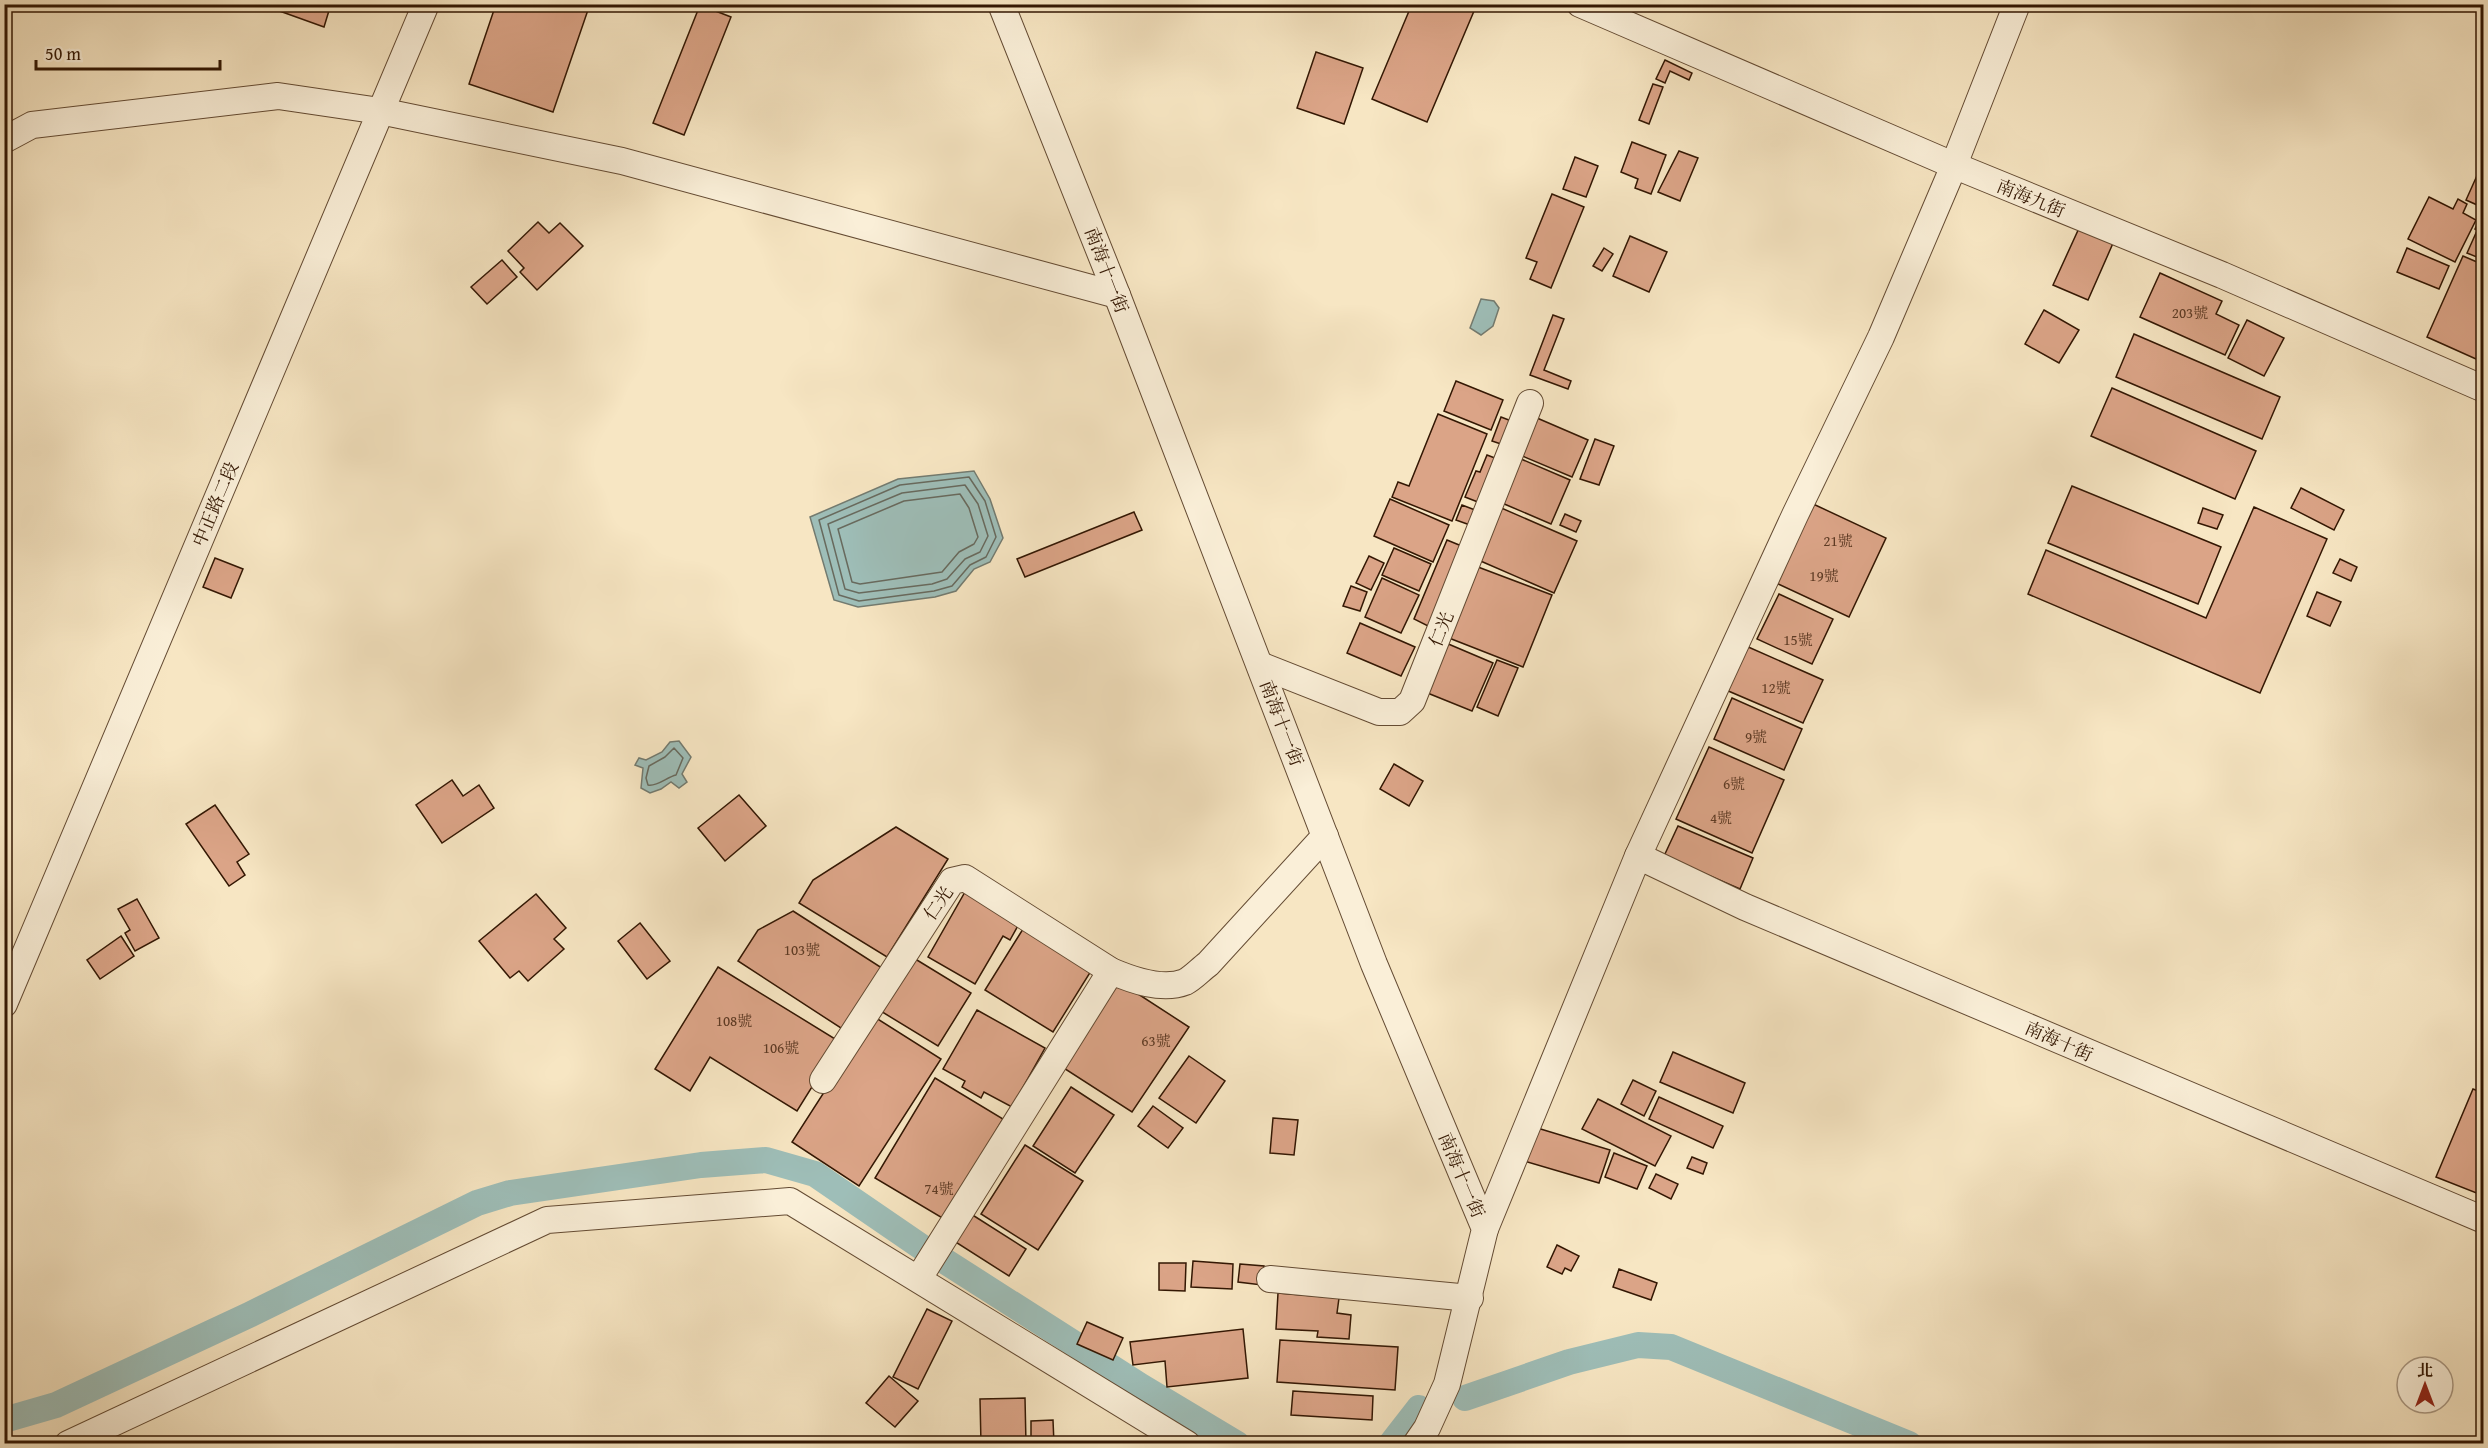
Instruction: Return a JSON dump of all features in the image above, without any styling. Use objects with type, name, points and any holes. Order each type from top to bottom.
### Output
[{"type":"street","name":"中正路二段","points":[[4,1004],[426,4]]},
{"type":"street","name":"南海十一街","points":[[1001,4],[1117,295],[1374,964],[1485,1229],[1448,1384],[1427,1428],[1416,1443]]},
{"type":"street","name":"南海九街","points":[[1580,4],[1953,165],[2222,275],[2484,389]]},
{"type":"street","points":[[1485,1229],[1638,856],[1795,515],[1881,337],[2017,4]]},
{"type":"street","points":[[4,140],[32,125],[278,96],[380,111],[622,161],[1117,295]]},
{"type":"street","name":"仁光","points":[[1260,665],[1379,711],[1400,711],[1412,701],[1530,403]]},
{"type":"street","name":"仁光","points":[[823,1080],[951,881],[965,879],[1111,971],[1160,985],[1186,981],[1208,964],[1325,836]]},
{"type":"street","name":"南海十街","points":[[1638,856],[1745,907],[2484,1220]]},
{"type":"street","points":[[919,1278],[1111,971]]},
{"type":"street","points":[[68,1443],[547,1220],[790,1201],[1187,1443]]},
{"type":"street","points":[[1270,1279],[1470,1298]]},
{"type":"water","points":[[1481,299],[1494,301],[1499,308],[1493,326],[1481,335],[1470,328]]},
{"type":"water","points":[[974,471],[990,499],[1003,538],[990,562],[974,569],[956,591],[935,597],[858,607],[834,600],[810,517],[898,479]]},
{"type":"water","points":[[679,741],[691,757],[682,774],[687,782],[679,788],[671,782],[650,793],[641,788],[643,768],[635,765],[639,758],[646,760],[662,752],[670,742]]},
{"type":"building","points":[[260,4],[331,4],[324,27]]},
{"type":"building","points":[[496,4],[590,4],[553,112],[469,84]]},
{"type":"building","points":[[1412,4],[1477,4],[1427,122],[1372,99]]},
{"type":"building","points":[[700,5],[731,17],[684,135],[653,123]]},
{"type":"building","points":[[1316,52],[1363,68],[1344,124],[1297,108]]},
{"type":"building","points":[[1665,60],[1692,73],[1689,80],[1670,71],[1665,83],[1656,79]]},
{"type":"building","points":[[1653,84],[1663,87],[1649,124],[1639,120]]},
{"type":"building","points":[[1632,142],[1666,155],[1651,194],[1635,188],[1638,179],[1621,172]]},
{"type":"building","points":[[1679,151],[1698,158],[1680,201],[1658,192]]},
{"type":"building","points":[[1575,157],[1598,166],[1586,197],[1563,189]]},
{"type":"building","points":[[2484,160],[2484,208],[2466,200]]},
{"type":"building","points":[[1552,194],[1584,207],[1551,288],[1530,279],[1537,262],[1526,258]]},
{"type":"building","points":[[2429,197],[2453,209],[2458,199],[2467,204],[2463,213],[2476,220],[2455,262],[2408,239]]},
{"type":"building","points":[[2484,209],[2484,232],[2475,229]]},
{"type":"building","points":[[538,222],[549,233],[560,223],[583,246],[537,290],[520,272],[524,268],[508,251]]},
{"type":"building","points":[[2080,226],[2114,241],[2088,300],[2053,285]]},
{"type":"building","points":[[2476,233],[2484,236],[2484,260],[2467,253]]},
{"type":"building","points":[[1630,236],[1667,252],[1649,292],[1613,276]]},
{"type":"building","points":[[1604,248],[1613,254],[1602,271],[1593,266]]},
{"type":"building","points":[[2407,248],[2449,266],[2439,289],[2397,272]]},
{"type":"building","points":[[2463,256],[2484,265],[2484,343],[2476,359],[2427,337]]},
{"type":"building","points":[[502,260],[517,277],[487,304],[471,287]]},
{"type":"building","points":[[2160,273],[2222,301],[2216,314],[2239,325],[2225,355],[2140,317]]},
{"type":"building","points":[[2044,310],[2079,330],[2059,363],[2025,344]]},
{"type":"building","points":[[1553,315],[1564,319],[1544,370],[1571,381],[1568,389],[1530,375]]},
{"type":"building","points":[[2247,320],[2284,338],[2264,376],[2228,358]]},
{"type":"building","points":[[2134,334],[2280,397],[2262,439],[2116,377]]},
{"type":"building","points":[[1456,381],[1503,400],[1491,430],[1444,411]]},
{"type":"building","points":[[2112,388],[2256,451],[2235,499],[2091,436]]},
{"type":"building","points":[[1438,414],[1487,434],[1452,521],[1392,497],[1398,482],[1409,486]]},
{"type":"building","points":[[1501,417],[1514,422],[1510,447],[1492,441]]},
{"type":"building","points":[[1537,418],[1588,440],[1572,477],[1520,455]]},
{"type":"building","points":[[1595,439],[1614,446],[1599,485],[1580,479]]},
{"type":"building","points":[[1487,455],[1500,460],[1483,504],[1465,497],[1476,471],[1480,472]]},
{"type":"building","points":[[1521,459],[1570,480],[1551,524],[1502,503]]},
{"type":"building","points":[[2072,486],[2221,547],[2198,604],[2048,543]]},
{"type":"building","points":[[2301,488],[2344,510],[2334,530],[2291,508]]},
{"type":"building","points":[[1390,499],[1449,525],[1433,562],[1374,536]]},
{"type":"building","points":[[1811,503],[1886,538],[1849,617],[1774,582]]},
{"type":"building","points":[[1462,505],[1475,510],[1470,525],[1456,520]]},
{"type":"building","points":[[1499,507],[1577,541],[1554,593],[1476,559]]},
{"type":"building","points":[[2254,507],[2327,539],[2260,693],[2028,594],[2046,550],[2206,618]]},
{"type":"building","points":[[2203,508],[2223,515],[2217,529],[2198,523]]},
{"type":"building","points":[[1134,512],[1142,530],[1025,577],[1017,559]]},
{"type":"building","points":[[1565,514],[1581,521],[1576,532],[1560,525]]},
{"type":"building","points":[[1447,540],[1464,547],[1430,627],[1414,619]]},
{"type":"building","points":[[1394,548],[1431,564],[1419,591],[1382,575]]},
{"type":"building","points":[[1369,556],[1384,563],[1371,590],[1356,583]]},
{"type":"building","points":[[215,558],[243,569],[231,598],[203,587]]},
{"type":"building","points":[[2340,559],[2357,567],[2351,581],[2333,573]]},
{"type":"building","points":[[1478,567],[1552,595],[1523,667],[1449,638]]},
{"type":"building","points":[[1382,578],[1419,595],[1401,633],[1365,617]]},
{"type":"building","points":[[1351,586],[1367,592],[1360,611],[1343,606]]},
{"type":"building","points":[[2317,592],[2341,602],[2330,626],[2307,616]]},
{"type":"building","points":[[1779,594],[1833,619],[1812,664],[1757,639]]},
{"type":"building","points":[[1360,623],[1415,647],[1401,676],[1347,653]]},
{"type":"building","points":[[1446,643],[1493,663],[1472,711],[1425,692]]},
{"type":"building","points":[[1746,646],[1823,680],[1803,723],[1726,690]]},
{"type":"building","points":[[1497,660],[1518,668],[1498,716],[1477,707]]},
{"type":"building","points":[[1732,698],[1802,729],[1784,770],[1714,739]]},
{"type":"building","points":[[1709,747],[1784,780],[1752,853],[1676,819]]},
{"type":"building","points":[[1394,764],[1423,781],[1409,806],[1380,789]]},
{"type":"building","points":[[452,780],[463,796],[479,785],[494,808],[442,843],[416,805]]},
{"type":"building","points":[[739,795],[766,826],[725,861],[698,828]]},
{"type":"building","points":[[215,805],[249,854],[237,862],[245,875],[229,886],[186,824]]},
{"type":"building","points":[[1678,826],[1753,858],[1740,889],[1664,856]]},
{"type":"building","points":[[896,827],[948,859],[887,957],[799,903],[813,880]]},
{"type":"building","points":[[965,892],[1020,922],[1010,940],[1003,936],[975,984],[928,957]]},
{"type":"building","points":[[536,894],[566,928],[554,939],[564,949],[528,981],[519,971],[510,978],[479,941]]},
{"type":"building","points":[[137,899],[159,938],[135,951],[125,933],[130,930],[118,909]]},
{"type":"building","points":[[793,911],[885,970],[844,1030],[738,961],[758,930]]},
{"type":"building","points":[[640,923],[670,961],[647,979],[618,941]]},
{"type":"building","points":[[1023,929],[1091,971],[1053,1032],[985,990]]},
{"type":"building","points":[[121,936],[134,956],[100,979],[87,960]]},
{"type":"building","points":[[912,957],[971,993],[938,1046],[879,1010]]},
{"type":"building","points":[[718,967],[840,1042],[797,1111],[710,1057],[690,1091],[655,1069]]},
{"type":"building","points":[[1115,979],[1189,1027],[1132,1112],[1059,1065]]},
{"type":"building","points":[[977,1010],[1045,1048],[1012,1107],[984,1092],[981,1098],[962,1087],[965,1081],[943,1069]]},
{"type":"building","points":[[873,1016],[941,1059],[859,1186],[792,1142]]},
{"type":"building","points":[[1673,1052],[1745,1083],[1733,1113],[1660,1082]]},
{"type":"building","points":[[1189,1056],[1225,1081],[1196,1123],[1159,1098]]},
{"type":"building","points":[[935,1078],[1003,1119],[944,1219],[875,1178]]},
{"type":"building","points":[[1633,1080],[1656,1091],[1644,1116],[1621,1104]]},
{"type":"building","points":[[1071,1087],[1114,1115],[1075,1173],[1033,1146]]},
{"type":"building","points":[[2473,1089],[2484,1093],[2484,1196],[2436,1177]]},
{"type":"building","points":[[1659,1097],[1723,1126],[1713,1148],[1649,1119]]},
{"type":"building","points":[[1598,1099],[1671,1136],[1655,1166],[1582,1129]]},
{"type":"building","points":[[1153,1106],[1183,1128],[1168,1148],[1138,1126]]},
{"type":"building","points":[[1273,1118],[1298,1120],[1294,1155],[1270,1153]]},
{"type":"building","points":[[1534,1127],[1610,1150],[1599,1183],[1524,1161]]},
{"type":"building","points":[[1025,1145],[1083,1181],[1038,1250],[981,1214]]},
{"type":"building","points":[[1614,1153],[1647,1166],[1637,1189],[1605,1177]]},
{"type":"building","points":[[1692,1157],[1707,1163],[1703,1174],[1687,1168]]},
{"type":"building","points":[[1656,1174],[1678,1184],[1671,1199],[1649,1188]]},
{"type":"building","points":[[971,1214],[1026,1249],[1009,1276],[954,1241]]},
{"type":"building","points":[[1557,1245],[1579,1256],[1571,1271],[1565,1268],[1562,1274],[1547,1267]]},
{"type":"building","points":[[1193,1261],[1233,1264],[1232,1289],[1191,1287]]},
{"type":"building","points":[[1159,1263],[1186,1263],[1185,1291],[1159,1290]]},
{"type":"building","points":[[1240,1264],[1264,1266],[1262,1285],[1238,1282]]},
{"type":"building","points":[[1619,1269],[1657,1283],[1651,1300],[1613,1287]]},
{"type":"building","points":[[1278,1293],[1339,1298],[1337,1313],[1351,1315],[1349,1339],[1317,1337],[1318,1331],[1276,1329]]},
{"type":"building","points":[[927,1309],[952,1321],[918,1389],[893,1377]]},
{"type":"building","points":[[1087,1322],[1123,1338],[1113,1360],[1077,1344]]},
{"type":"building","points":[[1243,1329],[1248,1378],[1167,1387],[1165,1361],[1133,1365],[1130,1342]]},
{"type":"building","points":[[1280,1340],[1398,1347],[1395,1390],[1277,1382]]},
{"type":"building","points":[[889,1376],[918,1401],[895,1427],[866,1403]]},
{"type":"building","points":[[1293,1391],[1373,1396],[1372,1420],[1291,1415]]},
{"type":"building","points":[[1025,1398],[1026,1444],[981,1444],[980,1399]]},
{"type":"building","points":[[1053,1420],[1054,1444],[1031,1444],[1031,1421]]},
{"type":"waterway","points":[[4,1420],[56,1405],[249,1315],[477,1203],[510,1193],[701,1165],[766,1160],[815,1174],[923,1248]]},
{"type":"waterway","points":[[940,1258],[1142,1387],[1237,1444]]},
{"type":"waterway","points":[[1465,1398],[1569,1362],[1638,1345],[1671,1347],[1909,1444]]},
{"type":"waterway","points":[[1391,1444],[1419,1408]]}]
